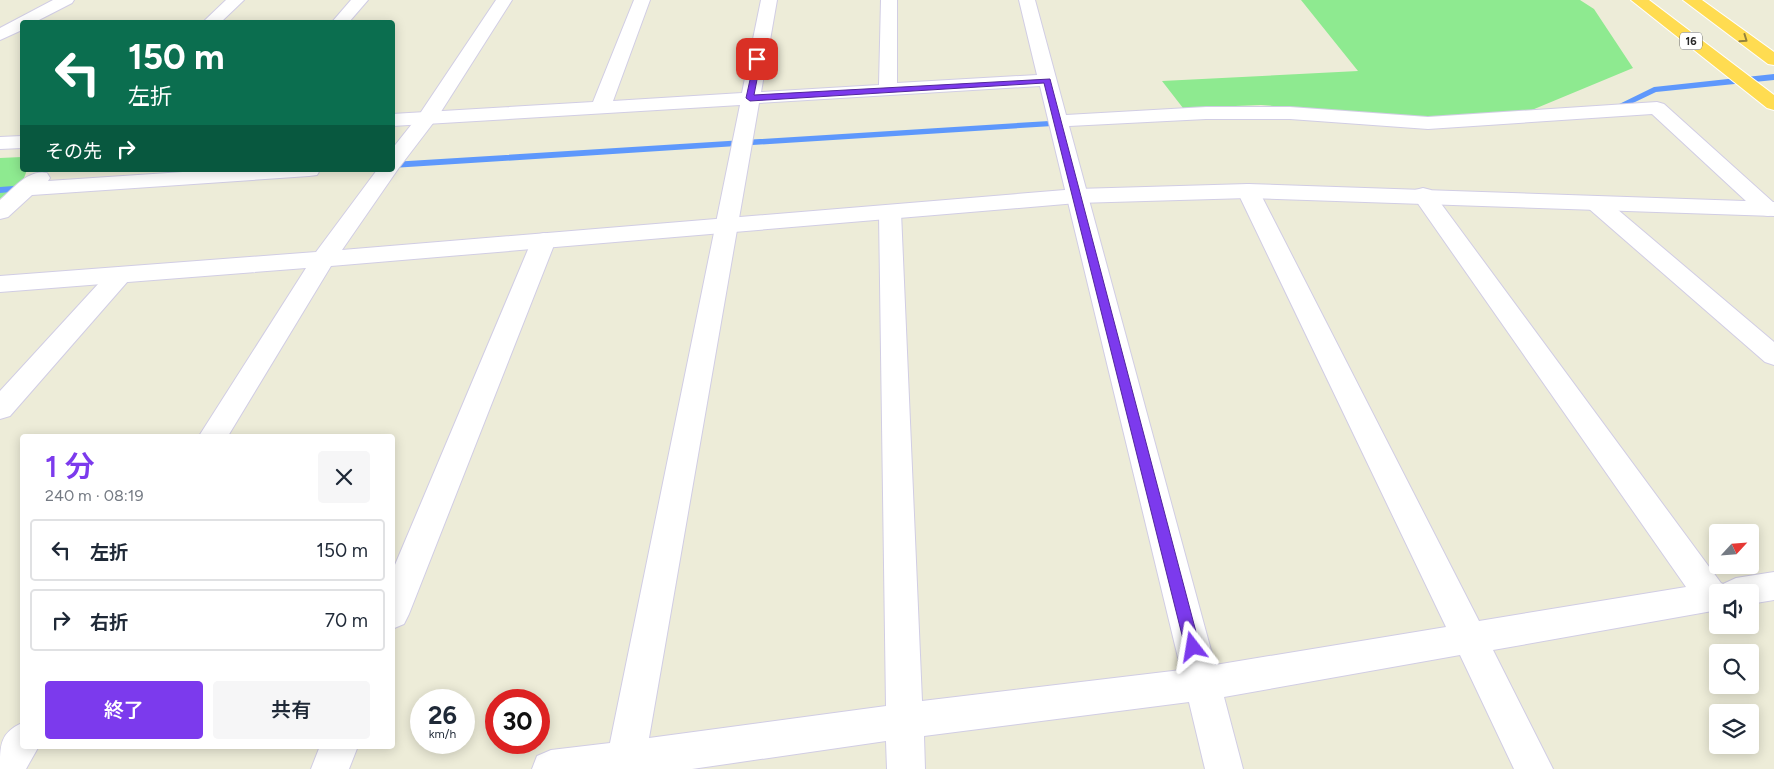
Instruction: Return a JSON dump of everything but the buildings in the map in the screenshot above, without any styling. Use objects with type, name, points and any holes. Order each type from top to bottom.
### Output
[{"type":"highway","points":[[1626,0],[1744,81]]},
{"type":"highway","name":"16","points":[[1639,0],[1774,104]]},
{"type":"highway","points":[[1691,0],[1774,60]]},
{"type":"highway","points":[[1695,0],[1714,18]]},
{"type":"street","points":[[29,20],[66,0]]},
{"type":"street","points":[[213,20],[236,0]]},
{"type":"street","points":[[342,20],[360,0]]},
{"type":"street","points":[[395,160],[427,118],[504,0]]},
{"type":"street","points":[[601,107],[642,0]]},
{"type":"street","points":[[625,765],[769,0]]},
{"type":"street","points":[[888,90],[889,0]]},
{"type":"street","points":[[1027,0],[1224,769]]},
{"type":"street","points":[[0,35],[20,25]]},
{"type":"street","points":[[395,120],[1047,80]]},
{"type":"street","points":[[1058,121],[1206,113],[1290,112],[1428,122],[1522,118],[1657,108],[1771,209]]},
{"type":"street","points":[[0,143],[20,142]]},
{"type":"street","points":[[0,212],[46,172]]},
{"type":"street","points":[[26,189],[279,172]]},
{"type":"street","points":[[214,434],[324,258],[387,172]]},
{"type":"street","points":[[0,284],[119,276],[1077,196],[1248,191],[1423,195],[1771,209]]},
{"type":"street","points":[[1248,191],[1534,769]]},
{"type":"street","points":[[1423,195],[1714,584]]},
{"type":"street","points":[[1596,203],[1774,356]]},
{"type":"street","points":[[890,212],[906,769]]},
{"type":"street","points":[[395,607],[544,240]]},
{"type":"street","points":[[0,409],[119,276]]},
{"type":"street","points":[[1759,589],[1774,586]]},
{"type":"street","points":[[551,769],[625,765],[905,720],[1202,684],[1709,597]]},
{"type":"street","points":[[5,769],[20,744]]},
{"type":"street","points":[[330,769],[338,749]]},
{"type":"green space","points":[[1301,0],[1580,0],[1594,9],[1633,68],[1527,112],[1420,117],[1261,105],[1183,108],[1162,81],[1358,71]]},
{"type":"green space","points":[[20,157],[20,172],[26,172],[24,178],[0,199],[0,158]]},
{"type":"waterway","points":[[1609,111],[1654,90],[1774,77]]},
{"type":"waterway","points":[[395,165],[1066,123]]},
{"type":"waterway","points":[[0,190],[27,188]]},
{"type":"route","points":[[757,59],[750,98],[1047,80],[1193,647]]}]
